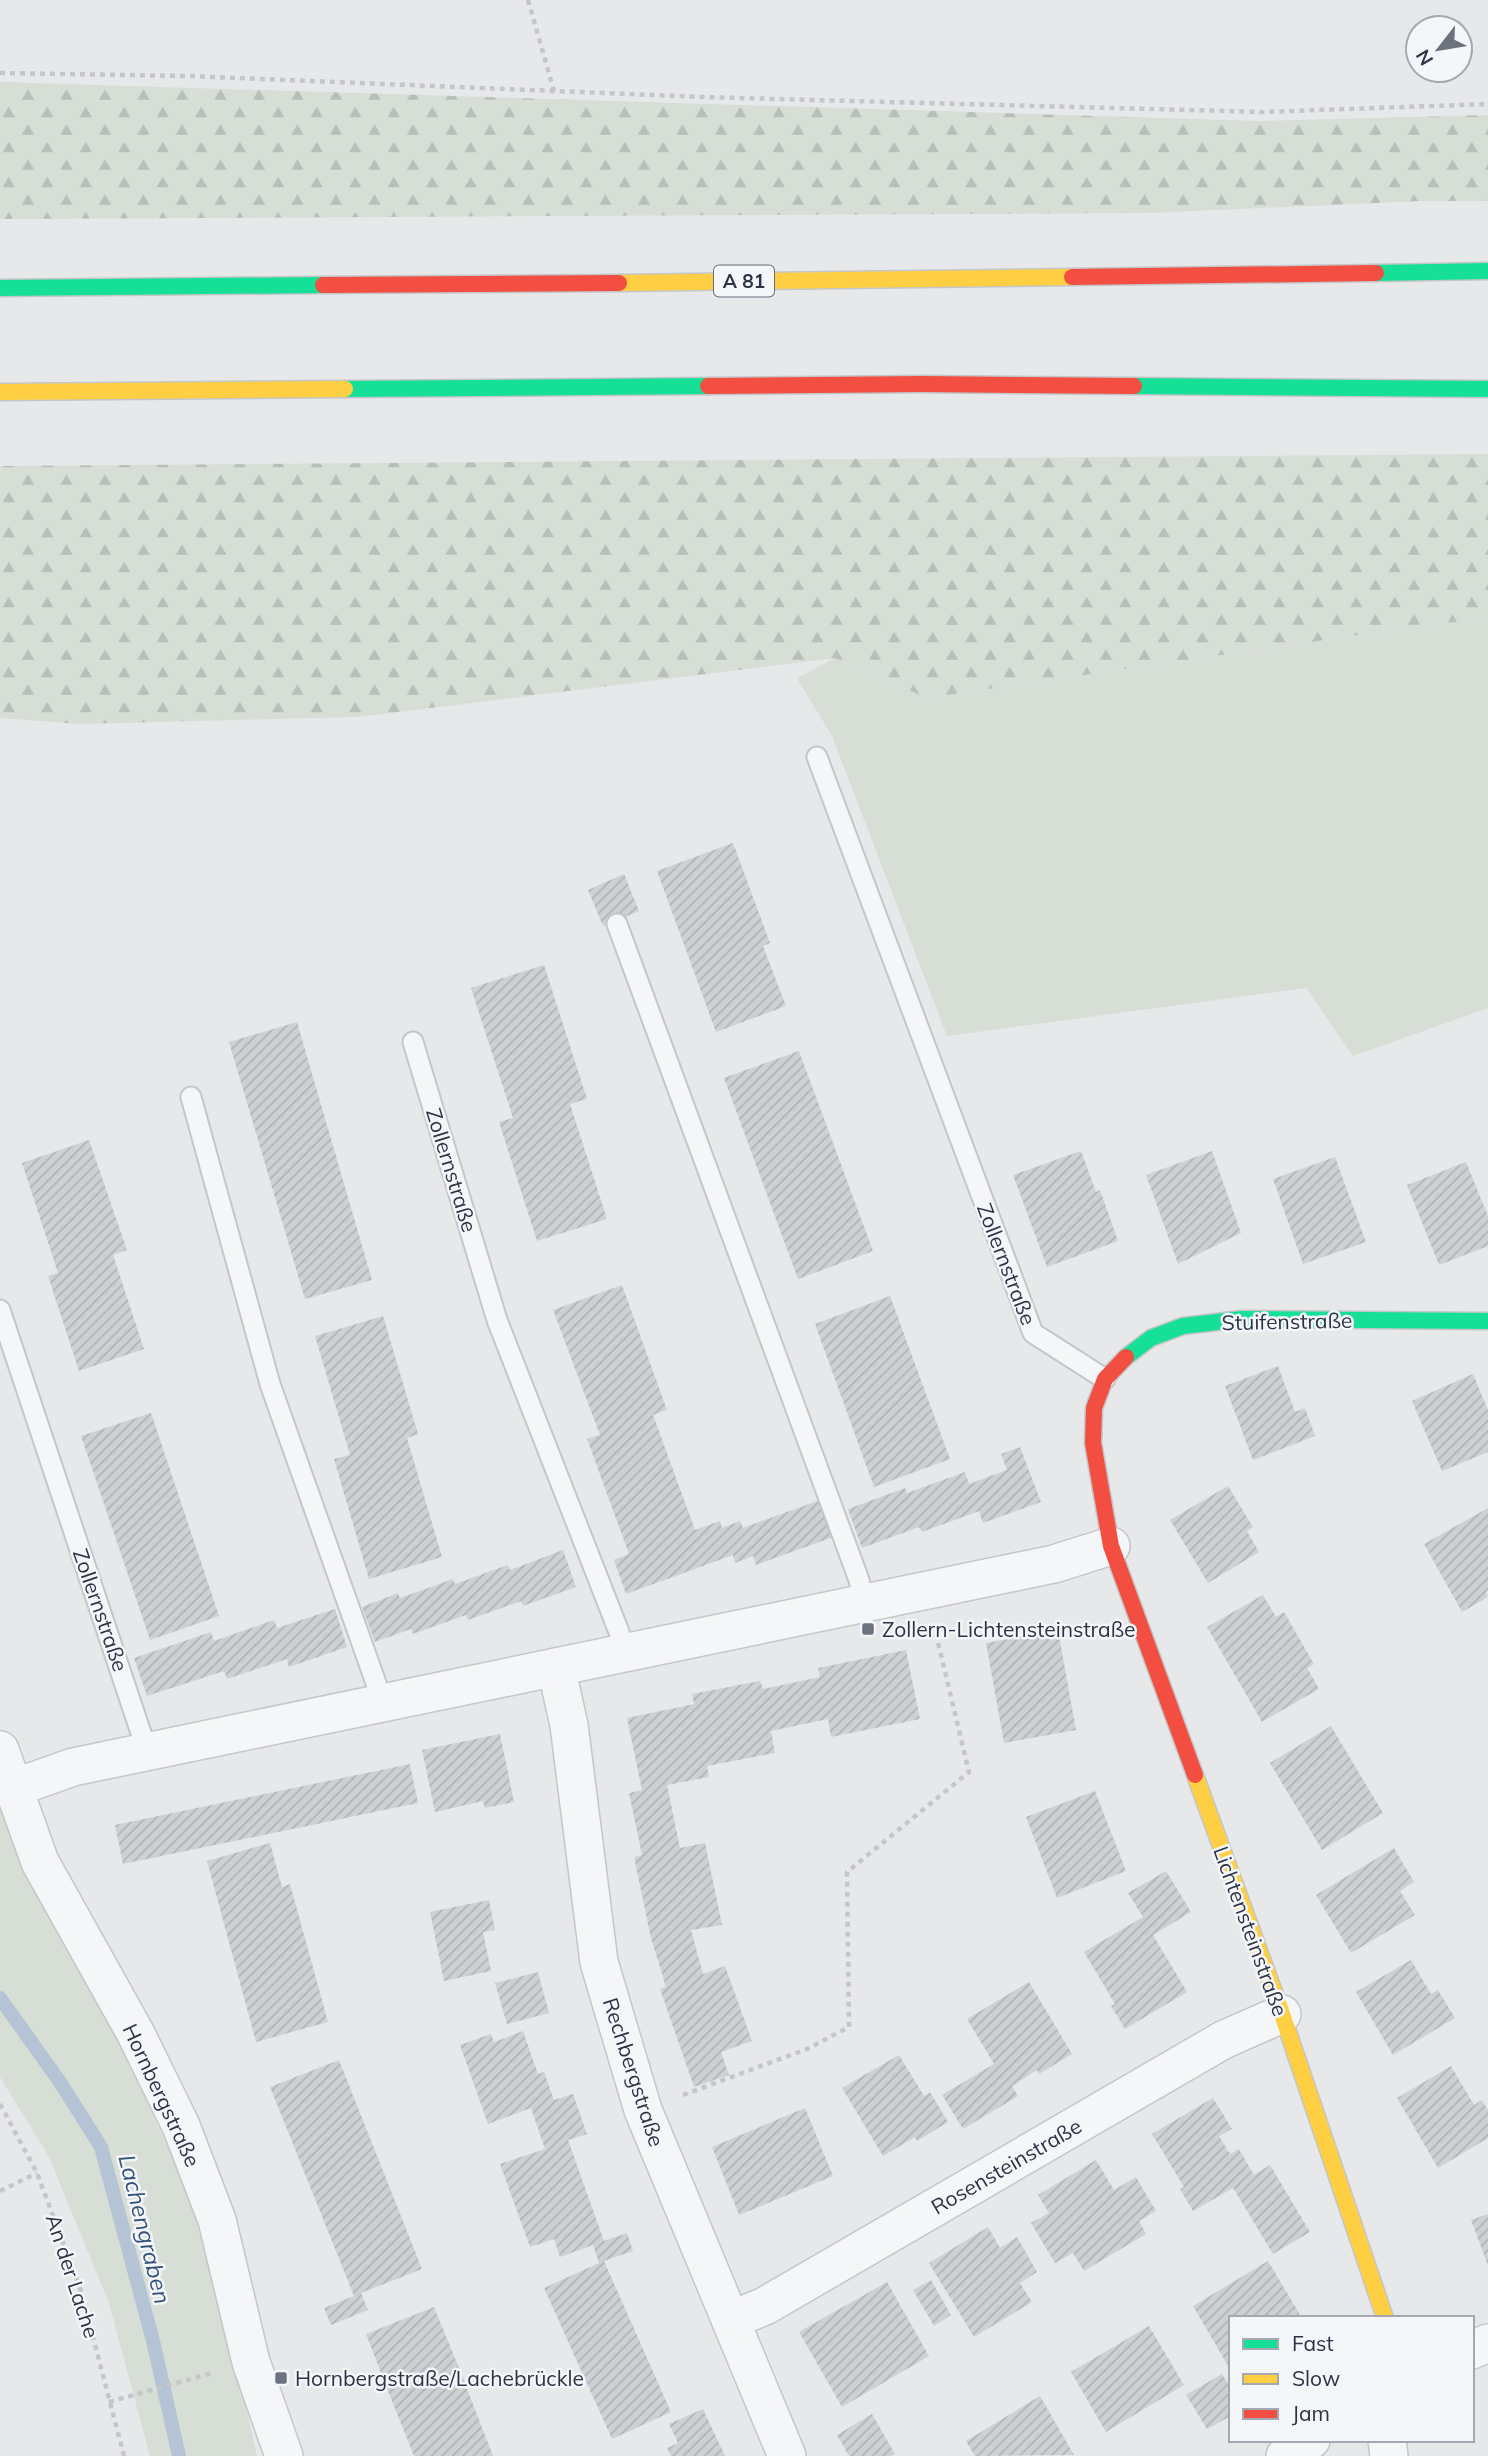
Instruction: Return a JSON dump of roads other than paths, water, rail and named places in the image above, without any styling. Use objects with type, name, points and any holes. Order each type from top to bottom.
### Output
[{"type":"main road","name":"A 81","points":[[0,288],[906,280],[1488,271]]},
{"type":"main road","points":[[0,392],[922,384],[1488,389]]},
{"type":"main road","name":"Stuifenstraße","points":[[1105,1379],[1130,1352],[1151,1338],[1183,1326],[1242,1319],[1488,1321]]},
{"type":"main road","points":[[1105,1379],[1094,1408],[1093,1443],[1111,1546]]},
{"type":"main road","name":"Lichtensteinstraße","points":[[1111,1546],[1282,2014],[1384,2316]]},
{"type":"street","points":[[13,1788],[73,1767],[1054,1564],[1111,1546]]},
{"type":"street","name":"Rechbergstraße","points":[[556,1667],[569,1725],[599,1962],[643,2110],[786,2456]]},
{"type":"street","name":"Hornbergstraße","points":[[0,1750],[44,1871],[136,2034],[181,2126],[217,2220],[251,2362],[284,2456]]},
{"type":"street","name":"Rosensteinstraße","points":[[731,2320],[765,2306],[1223,2040],[1282,2014]]},
{"type":"street","points":[[1285,2456],[1308,2442]]},
{"type":"lane","name":"Zollernstraße","points":[[817,757],[1033,1333],[1105,1379]]},
{"type":"lane","points":[[617,924],[859,1580],[864,1603]]},
{"type":"lane","name":"Zollernstraße","points":[[413,1042],[497,1320],[619,1632],[624,1653]]},
{"type":"lane","points":[[191,1097],[270,1384],[376,1683],[380,1703]]},
{"type":"lane","name":"Zollernstraße","points":[[0,1310],[147,1751]]},
{"type":"waterway","name":"Lachengraben","points":[[0,1998],[60,2082],[101,2147],[153,2341],[179,2456]]},
{"type":"place","name":"Zollern-Lichtensteinstraße","points":[[868,1629]]},
{"type":"place","name":"Hornbergstraße/Lachebrückle","points":[[281,2378]]}]
